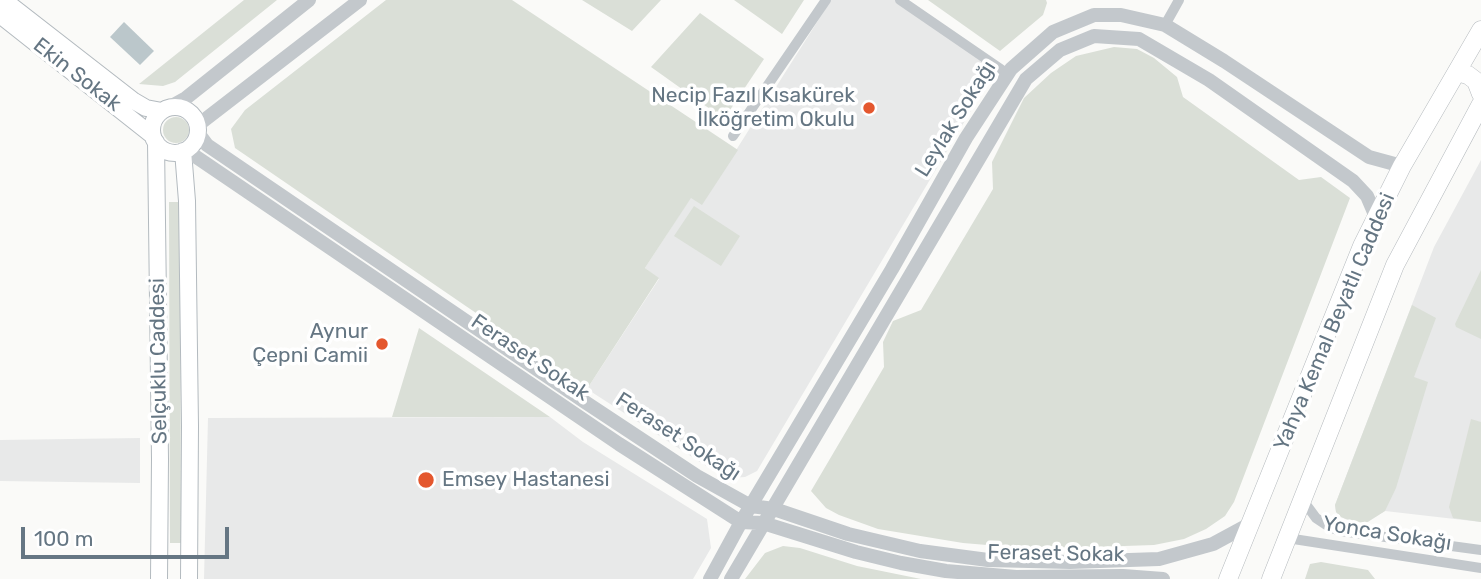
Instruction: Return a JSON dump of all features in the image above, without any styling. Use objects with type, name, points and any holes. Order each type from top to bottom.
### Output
[{"type":"main road","name":"Ekin Sokak","points":[[4,0],[134,101],[146,108],[165,109]]},
{"type":"main road","name":"Ekin Sokak","points":[[0,15],[155,139]]},
{"type":"main road","name":"Yahya Kemal Beyatlı Caddesi","points":[[1228,579],[1362,246],[1402,166],[1481,30]]},
{"type":"main road","points":[[1457,72],[1476,80],[1481,94]]},
{"type":"main road","name":"Yahya Kemal Beyatlı Caddesi","points":[[1271,579],[1395,265],[1481,104]]},
{"type":"main road","points":[[184,108],[190,112],[198,129],[192,146],[184,151],[166,151],[155,139],[154,122],[165,109],[184,108]]},
{"type":"main road","name":"Selçuklu Caddesi","points":[[155,139],[159,579]]},
{"type":"main road","name":"Selçuklu Caddesi","points":[[184,151],[190,426],[189,579]]},
{"type":"street","points":[[165,109],[186,98],[309,0]]},
{"type":"street","points":[[198,129],[360,0]]},
{"type":"street","points":[[733,136],[826,0]]},
{"type":"street","points":[[901,0],[1007,74]]},
{"type":"street","points":[[1165,25],[1179,0]]},
{"type":"street","name":"Leylak Sokağı","points":[[710,579],[966,138],[1015,64],[1053,32],[1094,15],[1121,15],[1165,25],[1369,157],[1402,166]]},
{"type":"street","name":"Leylak Sokağı","points":[[730,579],[774,509],[1026,79],[1060,50],[1094,36],[1139,39],[1209,80],[1353,181],[1367,196],[1376,217]]},
{"type":"street","name":"Feraset Sokağı","points":[[198,129],[206,145],[697,477],[751,506],[774,509],[848,534],[920,551],[1002,561],[1093,562],[1159,559],[1213,544],[1250,524]]},
{"type":"street","name":"Feraset Sokak","points":[[184,151],[619,444],[741,522],[763,523],[867,554],[946,571],[1016,577],[1123,576],[1163,579]]},
{"type":"street","points":[[1301,499],[1316,518],[1341,531],[1481,550]]},
{"type":"street","name":"Yonca Sokağı","points":[[1287,538],[1481,568]]},
{"type":"shaded area","points":[[244,0],[277,0],[175,82],[163,86],[139,84]]},
{"type":"shaded area","points":[[386,0],[512,0],[738,150],[702,205],[691,198],[645,268],[659,278],[587,389],[235,148],[231,129],[245,110]]},
{"type":"shaded area","points":[[582,0],[661,0],[632,31]]},
{"type":"shaded area","points":[[734,0],[804,0],[782,34]]},
{"type":"shaded area","points":[[831,0],[902,0],[998,65],[757,471],[745,477],[730,478],[720,475],[587,389],[659,279],[645,268],[691,197],[702,204]]},
{"type":"shaded area","points":[[928,0],[1046,0],[1047,3],[1043,15],[1000,51]]},
{"type":"shaded area","points":[[700,13],[764,59],[724,119],[651,67]]},
{"type":"shaded area","points":[[124,22],[154,51],[140,65],[110,37]]},
{"type":"shaded area","points":[[1114,47],[1137,49],[1154,58],[1177,77],[1183,97],[1299,180],[1321,177],[1350,198],[1234,502],[1225,516],[1184,539],[1154,545],[1094,547],[1023,548],[963,543],[878,529],[826,508],[811,491],[884,367],[883,342],[893,321],[921,310],[993,189],[992,162],[1024,98],[1051,73],[1076,56]]},
{"type":"shaded area","points":[[176,117],[185,121],[189,130],[185,139],[176,143],[167,139],[163,130],[167,121]]},
{"type":"shaded area","points":[[1481,160],[1481,522],[1385,511],[1366,523],[1351,521],[1336,512],[1335,505],[1434,247]]},
{"type":"shaded area","points":[[169,202],[180,202],[181,543],[170,543]]},
{"type":"shaded area","points":[[694,206],[740,236],[721,266],[674,236]]},
{"type":"shaded area","points":[[1481,270],[1481,339],[1455,324]]},
{"type":"shaded area","points":[[1412,305],[1436,318],[1414,377],[1428,382],[1396,488],[1385,511],[1366,523],[1351,521],[1336,512],[1335,505]]},
{"type":"shaded area","points":[[419,328],[550,417],[392,417]]},
{"type":"shaded area","name":"Emsey Hastanesi","points":[[550,417],[583,442],[707,519],[711,548],[693,579],[204,579],[208,418]]},
{"type":"shaded area","points":[[1471,419],[1481,422],[1481,522],[1453,518],[1449,507]]},
{"type":"shaded area","points":[[140,438],[140,483],[0,481],[0,440]]},
{"type":"shaded area","points":[[783,546],[800,548],[857,566],[921,579],[745,579],[765,553]]},
{"type":"shaded area","points":[[1321,562],[1368,570],[1375,579],[1305,579],[1310,564]]},
{"type":"place","name":"Necip Fazıl Kısakürek İlköğretim Okulu","points":[[869,108]]},
{"type":"place","name":"Aynur Çepni Camii","points":[[382,344]]},
{"type":"place","name":"Emsey Hastanesi","points":[[426,480]]}]
